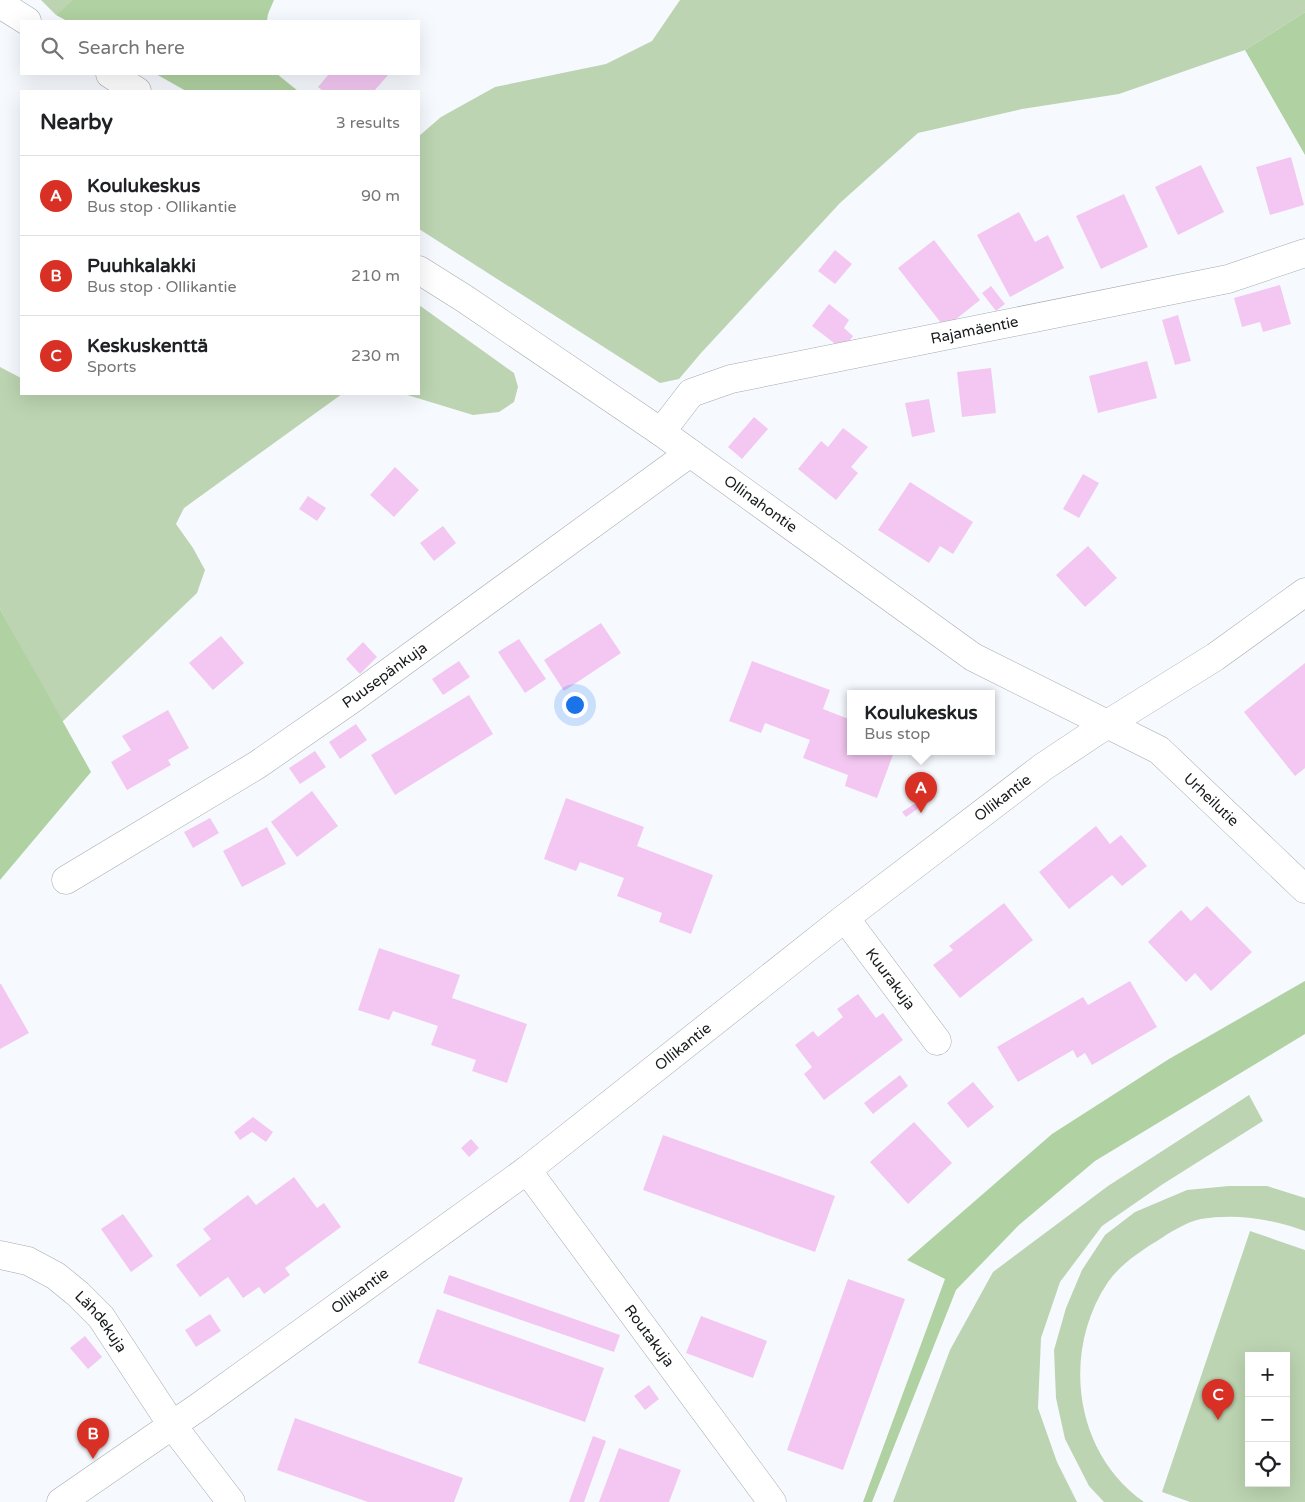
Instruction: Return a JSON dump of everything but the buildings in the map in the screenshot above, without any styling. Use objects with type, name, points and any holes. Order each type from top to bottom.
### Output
[{"type":"street","points":[[0,4],[25,20]]},
{"type":"street","points":[[112,75],[135,90]]},
{"type":"street","name":"Rajamäentie","points":[[661,432],[692,393],[731,379],[1228,278],[1305,253]]},
{"type":"street","name":"Ollinahontie","points":[[420,271],[661,432],[972,657],[1109,724]]},
{"type":"street","name":"Puusepänkuja","points":[[66,880],[257,766],[690,453]]},
{"type":"street","name":"Ollikantie","points":[[62,1502],[527,1170],[845,918],[1035,773],[1215,657],[1305,592]]},
{"type":"street","name":"Urheilutie","points":[[1109,724],[1159,750],[1305,889]]},
{"type":"street","name":"Kuurakuja","points":[[845,918],[937,1040]]},
{"type":"street","name":"Routakuja","points":[[527,1170],[772,1502]]},
{"type":"street","name":"Lähdekuja","points":[[0,1255],[28,1262],[56,1276],[78,1294],[101,1317],[172,1425],[230,1502]]},
{"type":"green space","points":[[41,0],[74,0],[56,15]]},
{"type":"green space","points":[[73,0],[274,0],[267,20],[65,20],[56,15]]},
{"type":"green space","points":[[680,0],[1305,0],[1305,12],[1245,50],[1119,94],[1022,109],[918,133],[840,203],[679,379],[660,383],[420,230],[420,135],[441,117],[495,87],[606,64],[652,41]]},
{"type":"green space","points":[[1305,12],[1305,155],[1245,50]]},
{"type":"green space","points":[[158,75],[278,75],[297,90],[184,90]]},
{"type":"green space","points":[[420,306],[514,373],[518,387],[514,402],[499,412],[473,415],[407,395],[420,395]]},
{"type":"green space","points":[[0,367],[20,377],[20,395],[341,395],[184,508],[176,524],[193,548],[205,570],[197,593],[62,722],[0,609]]},
{"type":"green space","points":[[0,609],[91,772],[0,880]]},
{"type":"green space","points":[[1305,981],[1305,1034],[1095,1161],[1019,1225],[956,1290],[872,1502],[863,1502],[945,1279],[907,1260],[1052,1134],[1169,1059]]},
{"type":"green space","points":[[1249,1095],[1263,1121],[1163,1184],[1102,1226],[1060,1282],[1041,1338],[1038,1408],[1057,1462],[1077,1502],[893,1502],[950,1350],[993,1272],[1108,1186]]},
{"type":"green space","points":[[1229,1186],[1267,1186],[1305,1198],[1305,1231],[1253,1218],[1214,1217],[1201,1219],[1178,1228],[1143,1250],[1124,1264],[1108,1282],[1093,1310],[1084,1339],[1080,1369],[1082,1400],[1089,1429],[1102,1457],[1120,1481],[1144,1502],[1104,1502],[1089,1486],[1065,1439],[1056,1398],[1054,1350],[1066,1308],[1082,1270],[1105,1235],[1135,1212],[1187,1190]]},
{"type":"green space","points":[[1250,1231],[1305,1250],[1305,1502],[1190,1502],[1162,1492]]},
{"type":"place","name":"Koulukeskus","points":[[921,813]]},
{"type":"place","name":"Keskuskenttä","points":[[1218,1420]]},
{"type":"place","name":"Puuhkalakki","points":[[93,1459]]}]
